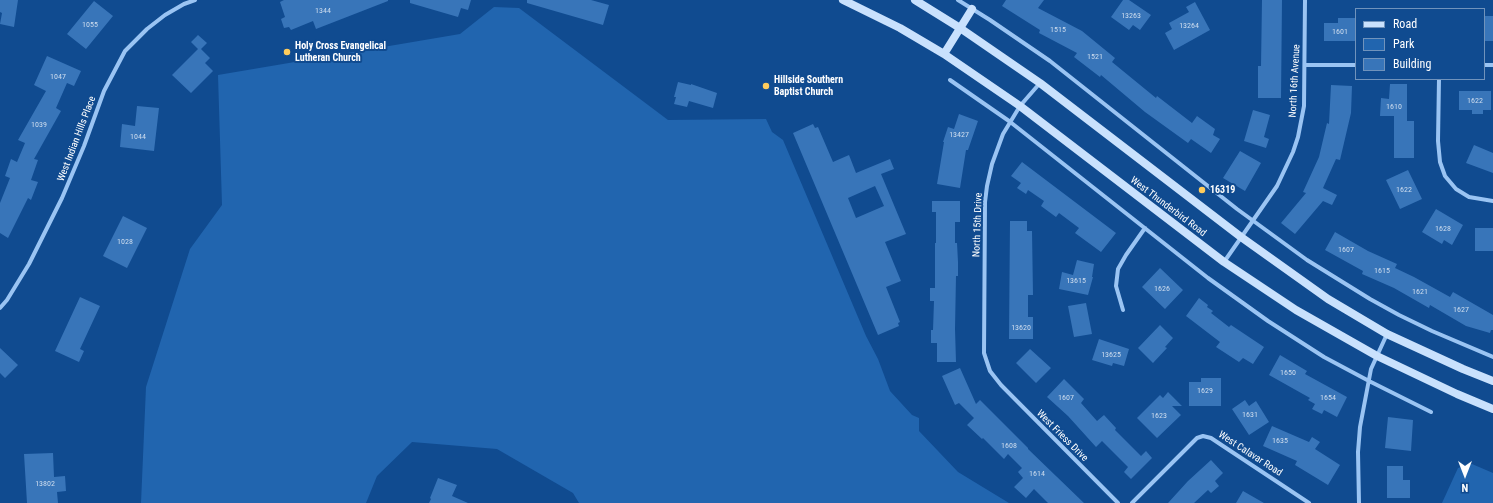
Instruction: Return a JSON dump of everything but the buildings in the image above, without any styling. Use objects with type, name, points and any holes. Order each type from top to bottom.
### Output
[{"type":"main road","name":"West Thunderbird Road","points":[[843,0],[900,28],[944,54],[1020,106],[1224,262],[1296,310],[1377,356],[1457,394],[1493,408]]},
{"type":"main road","name":"West Thunderbird Road","points":[[915,0],[960,28],[1040,83],[1160,173],[1241,237],[1328,299],[1387,334],[1493,381]]},
{"type":"main road","points":[[944,54],[972,9]]},
{"type":"street","name":"West Indian Hills Place","points":[[0,308],[7,300],[29,264],[62,198],[84,146],[104,91],[125,51],[147,29],[165,15],[184,4],[195,0]]},
{"type":"street","points":[[958,0],[1050,61],[1253,220],[1307,260],[1370,299],[1432,331],[1493,357]]},
{"type":"street","name":"North 16th Avenue","points":[[1224,262],[1277,186],[1293,152],[1303,113],[1305,0]]},
{"type":"street","points":[[1305,66],[1355,65]]},
{"type":"street","points":[[950,80],[1009,121],[1208,278],[1268,321],[1324,357],[1368,381],[1431,412]]},
{"type":"street","points":[[1439,80],[1439,155],[1445,176],[1456,189],[1469,197],[1493,201]]},
{"type":"street","name":"North 15th Drive","points":[[996,380],[990,371],[984,354],[985,202],[992,164],[1009,121],[1040,83]]},
{"type":"street","points":[[1123,310],[1116,286],[1118,269],[1145,228]]},
{"type":"street","points":[[1359,503],[1359,433],[1371,369],[1387,334]]},
{"type":"street","name":"West Friess Drive","points":[[996,380],[1118,503]]},
{"type":"street","name":"West Calavar Road","points":[[1132,503],[1197,438],[1203,436],[1211,438],[1309,503]]},
{"type":"green space","points":[[494,7],[519,8],[668,120],[766,119],[772,132],[783,140],[866,336],[878,359],[890,391],[912,415],[919,418],[919,431],[958,472],[1009,503],[579,503],[573,493],[497,449],[412,442],[377,476],[366,503],[141,503],[146,387],[190,249],[222,205],[218,75],[460,34]]},
{"type":"green space","points":[[1472,464],[1493,473],[1493,503],[1442,503],[1458,468]]},
{"type":"place","name":"Holy Cross Evangelical Lutheran Church","points":[[287,52]]},
{"type":"place","name":"Hillside Southern Baptist Church","points":[[766,86]]},
{"type":"place","name":"16319","points":[[1202,190]]}]
